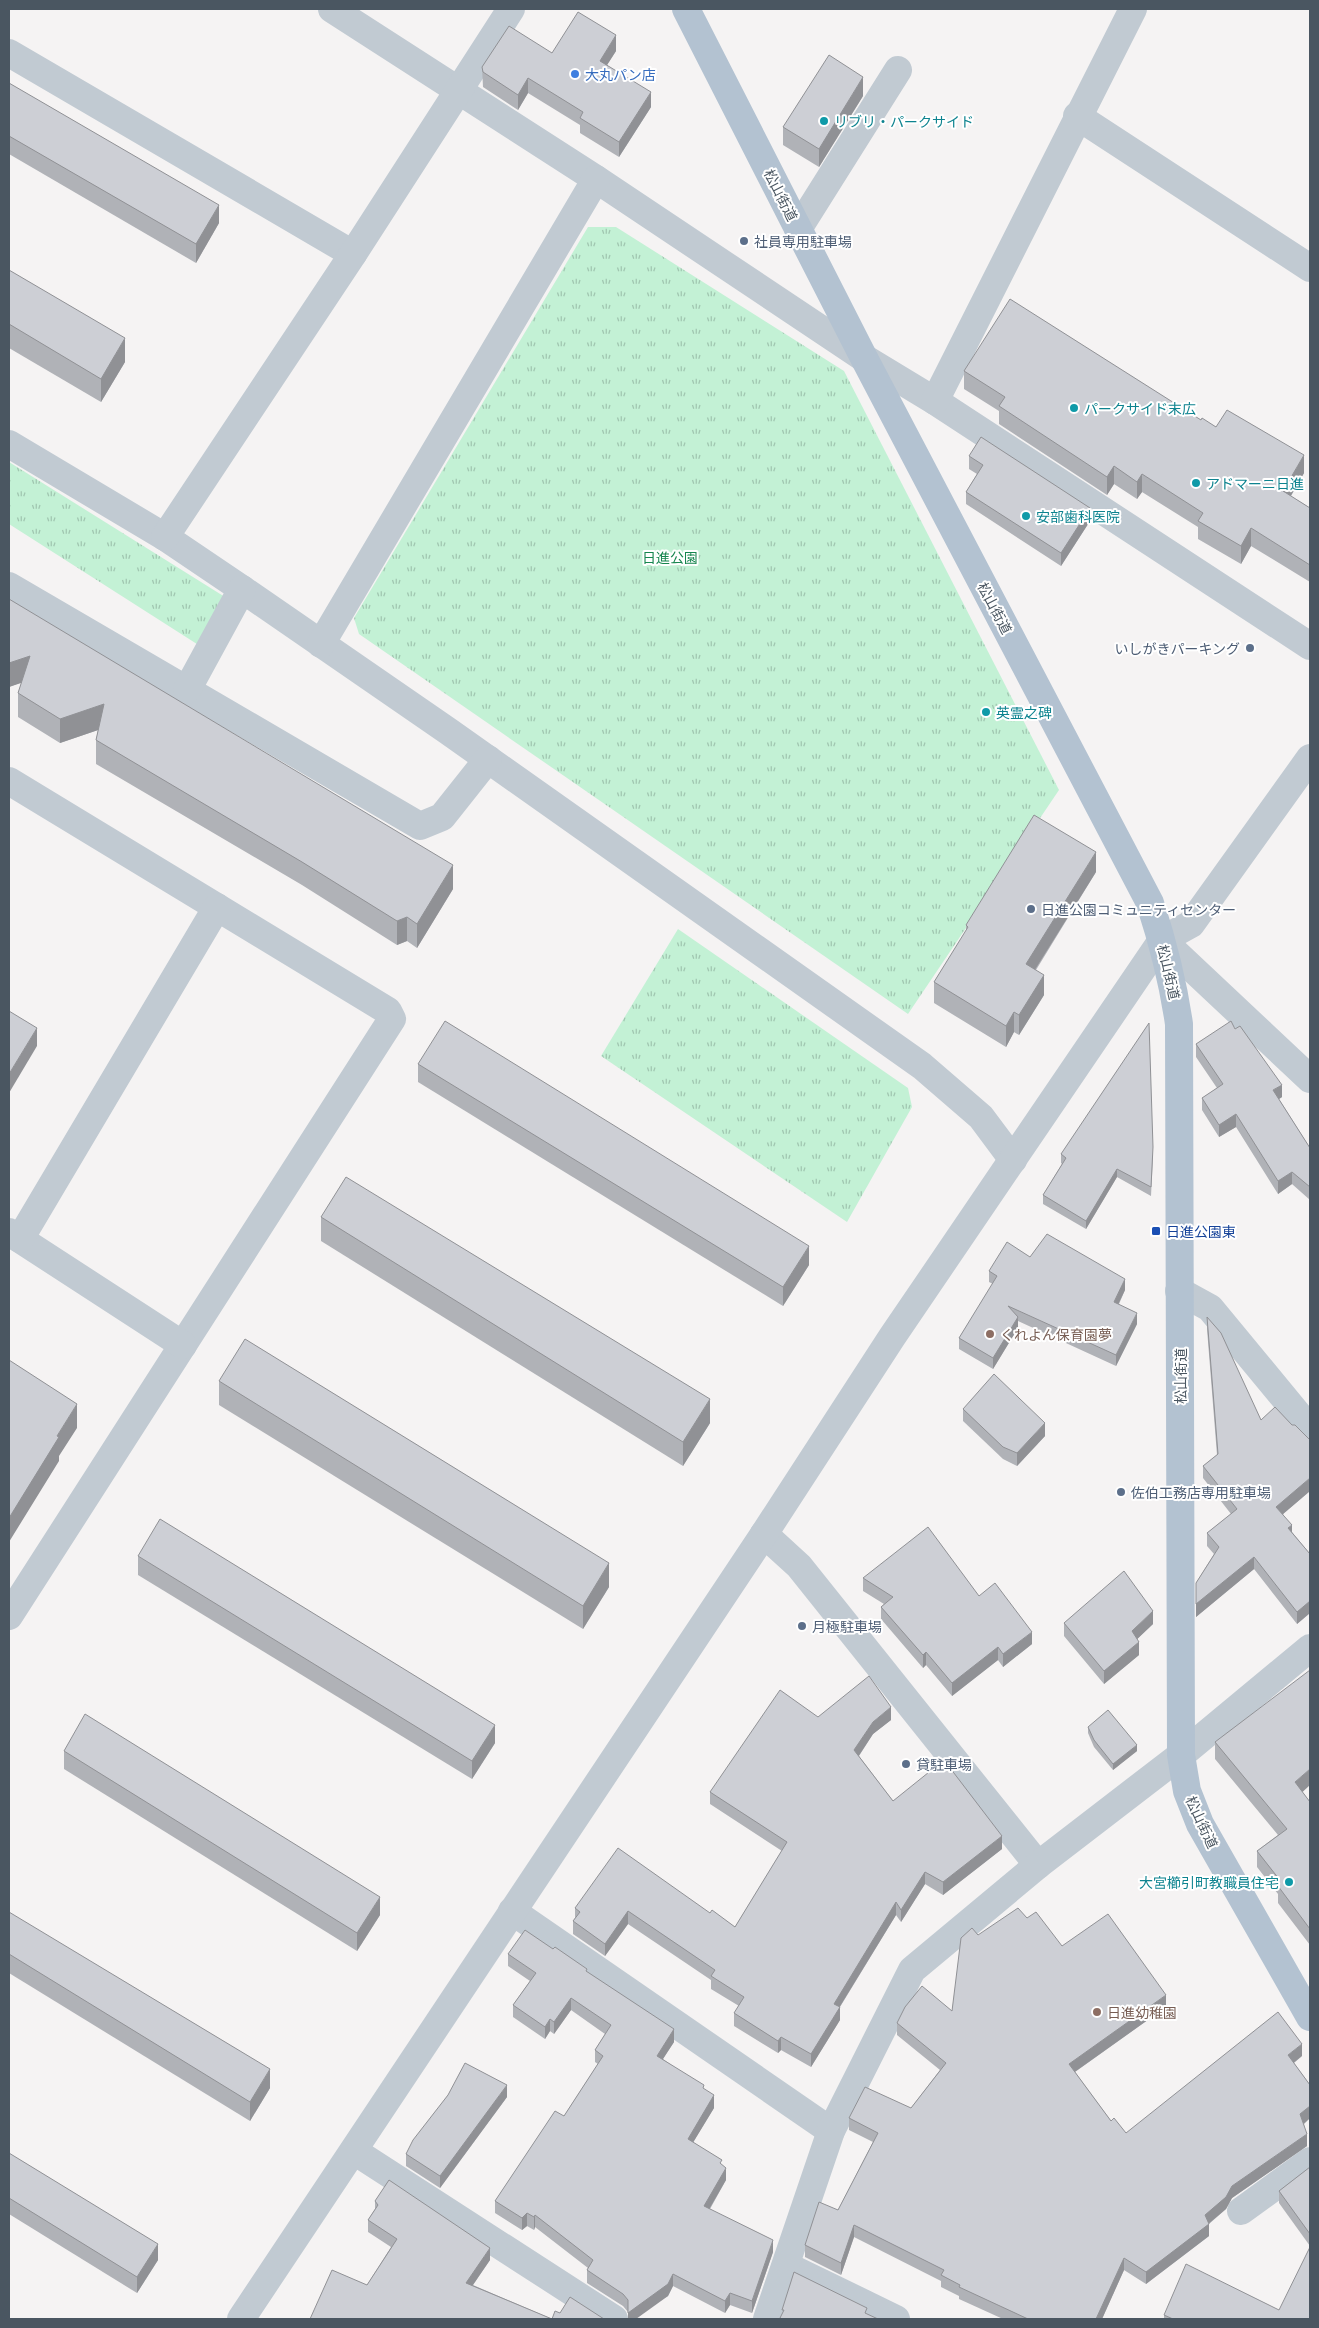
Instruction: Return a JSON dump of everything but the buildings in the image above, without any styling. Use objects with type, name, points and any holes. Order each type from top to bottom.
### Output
[{"type":"main road","name":"松山街道","points":[[686,9],[864,358],[1150,903],[1162,940],[1173,982],[1179,1024],[1181,1755],[1187,1791],[1200,1824],[1310,2017]]},
{"type":"street","points":[[332,9],[596,179],[864,358],[935,401],[1310,646]]},
{"type":"street","points":[[165,537],[353,254],[511,9]]},
{"type":"street","points":[[935,401],[1077,116],[1133,9]]},
{"type":"street","points":[[9,54],[353,254]]},
{"type":"street","points":[[798,229],[898,70]]},
{"type":"street","points":[[1077,116],[1310,268]]},
{"type":"street","points":[[321,644],[596,179]]},
{"type":"street","points":[[9,444],[165,537],[242,589],[488,759],[922,1066],[981,1117],[1013,1160]]},
{"type":"street","points":[[9,586],[420,826],[442,817],[488,759]]},
{"type":"street","points":[[187,690],[242,589]]},
{"type":"street","points":[[241,2319],[764,1534],[892,1337],[1162,940],[1190,924],[1310,758]]},
{"type":"street","points":[[9,781],[388,1011],[392,1019],[9,1616]]},
{"type":"street","points":[[183,1345],[14,1235],[217,907]]},
{"type":"street","points":[[1162,940],[1310,1079]]},
{"type":"street","points":[[1179,1292],[1210,1308],[1310,1428]]},
{"type":"street","points":[[764,1534],[799,1566],[1038,1864]]},
{"type":"street","points":[[767,2319],[787,2266],[831,2132],[912,1970],[1038,1864],[1181,1755],[1310,1648]]},
{"type":"street","points":[[512,1911],[831,2132]]},
{"type":"street","points":[[354,2151],[614,2319]]},
{"type":"street","points":[[1241,2211],[1310,2161]]},
{"type":"street","points":[[787,2266],[896,2319]]},
{"type":"green space","name":"日進公園","points":[[588,227],[616,227],[844,371],[1059,790],[908,1014],[359,634],[354,618]]},
{"type":"green space","points":[[9,462],[225,597],[200,646],[9,524]]},
{"type":"green space","points":[[678,929],[908,1088],[912,1107],[847,1222],[601,1056]]},
{"type":"place","name":"大丸パン店","points":[[575,74]]},
{"type":"place","name":"リブリ・パークサイド","points":[[824,121]]},
{"type":"place","name":"社員専用駐車場","points":[[744,241]]},
{"type":"place","name":"パークサイド末広","points":[[1074,408]]},
{"type":"place","name":"アドマーニ日進","points":[[1196,483]]},
{"type":"place","name":"安部歯科医院","points":[[1026,516]]},
{"type":"place","name":"いしがきパーキング","points":[[1250,648]]},
{"type":"place","name":"英霊之碑","points":[[986,712]]},
{"type":"place","name":"日進公園コミュニティセンター","points":[[1031,909]]},
{"type":"place","name":"日進公園東","points":[[1156,1231]]},
{"type":"place","name":"くれよん保育園夢","points":[[990,1334]]},
{"type":"place","name":"佐伯工務店専用駐車場","points":[[1121,1492]]},
{"type":"place","name":"月極駐車場","points":[[802,1626]]},
{"type":"place","name":"貸駐車場","points":[[906,1764]]},
{"type":"place","name":"大宮櫛引町教職員住宅","points":[[1289,1882]]},
{"type":"place","name":"日進幼稚園","points":[[1097,2012]]}]
